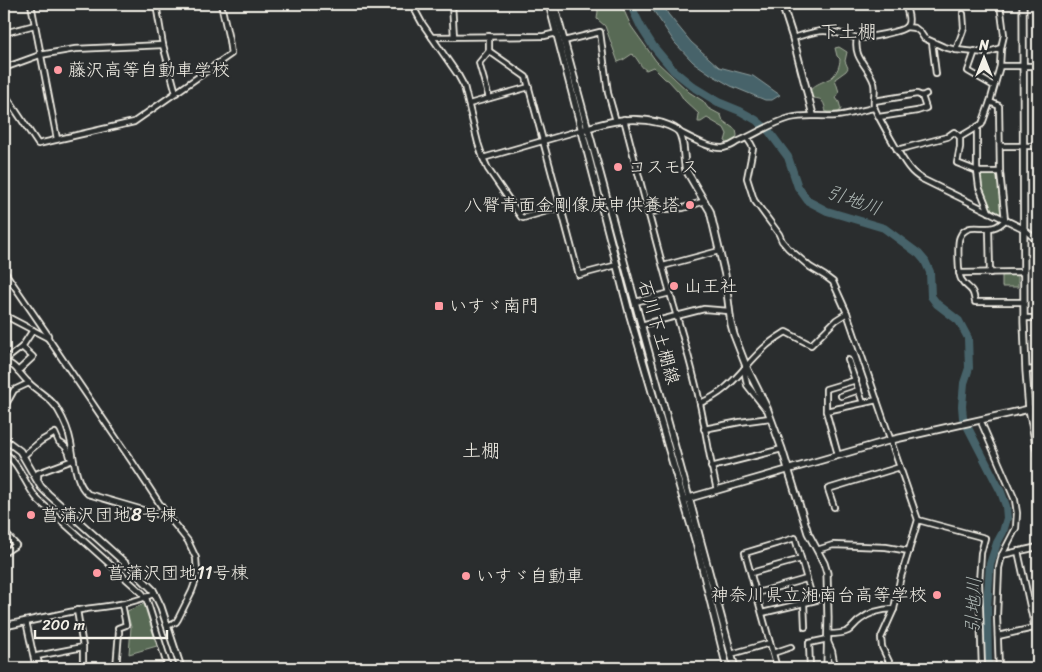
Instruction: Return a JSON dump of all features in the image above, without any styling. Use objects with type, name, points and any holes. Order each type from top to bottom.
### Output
[{"type":"street","points":[[31,4],[57,139]]},
{"type":"street","points":[[156,4],[163,45],[176,92]]},
{"type":"street","points":[[4,93],[38,144],[134,122],[231,54],[221,4]]},
{"type":"street","points":[[414,4],[422,24],[464,86],[483,158],[488,169],[521,217],[560,207]]},
{"type":"street","points":[[452,4],[454,37]]},
{"type":"street","name":"石川下土棚線","points":[[549,4],[633,327],[686,498],[735,668]]},
{"type":"street","name":"石川下土棚線","points":[[554,4],[641,325],[686,498],[727,668]]},
{"type":"street","points":[[782,4],[813,115]]},
{"type":"street","points":[[793,38],[821,31],[864,38],[901,30],[906,27],[909,20],[906,4]]},
{"type":"street","points":[[960,137],[982,124],[990,102],[1000,66],[1004,34],[1000,4]]},
{"type":"street","points":[[1023,4],[1024,318],[1029,409],[1038,455]]},
{"type":"street","points":[[956,50],[964,28],[963,14]]},
{"type":"street","points":[[4,33],[35,25]]},
{"type":"street","points":[[906,27],[915,28],[924,38],[956,50],[986,53],[1001,48]]},
{"type":"street","points":[[564,41],[600,32],[608,93],[616,121]]},
{"type":"street","points":[[432,37],[544,36],[557,33]]},
{"type":"street","points":[[489,36],[489,51],[480,63],[489,98]]},
{"type":"street","points":[[857,38],[858,56],[874,84],[874,108],[906,164],[915,174],[1024,229],[1038,244]]},
{"type":"street","points":[[932,42],[936,74]]},
{"type":"street","points":[[4,68],[40,55],[75,49],[163,45]]},
{"type":"street","points":[[489,51],[526,77],[579,275],[617,265]]},
{"type":"street","points":[[975,51],[968,71],[994,86]]},
{"type":"street","points":[[1000,66],[1038,66]]},
{"type":"street","points":[[469,104],[528,87]]},
{"type":"street","points":[[874,101],[917,94],[924,95],[926,108],[879,117]]},
{"type":"street","points":[[990,102],[999,106],[1000,172],[1005,220],[997,227],[974,228],[963,232],[959,238],[959,274],[961,280],[974,292],[975,302],[1024,302]]},
{"type":"street","points":[[483,158],[624,119],[654,121],[666,124],[708,145],[723,148],[790,117],[813,115],[839,116],[874,108]]},
{"type":"street","points":[[624,119],[676,316],[694,376],[717,490]]},
{"type":"street","points":[[977,128],[979,187],[988,212]]},
{"type":"street","points":[[679,132],[686,170],[710,211],[725,275],[734,335],[745,368],[769,415],[782,449],[808,532],[827,573],[827,668]]},
{"type":"street","points":[[898,150],[947,137],[954,132],[960,137]]},
{"type":"street","points":[[960,137],[957,163],[977,171],[1000,172]]},
{"type":"street","points":[[747,138],[754,148],[747,178],[754,200],[788,248],[810,267],[833,282],[847,313],[918,520],[900,580],[894,608],[883,632],[881,643],[892,668]]},
{"type":"street","points":[[1000,146],[1038,146]]},
{"type":"street","points":[[648,213],[665,209],[683,208],[705,201]]},
{"type":"street","points":[[989,228],[990,273]]},
{"type":"street","points":[[663,266],[719,251]]},
{"type":"street","points":[[4,272],[167,515],[193,550],[197,565],[196,580],[176,622],[167,626]]},
{"type":"street","points":[[959,274],[1024,272]]},
{"type":"street","points":[[635,302],[670,293]]},
{"type":"street","points":[[633,327],[704,309],[730,311]]},
{"type":"street","points":[[700,403],[727,388],[763,348],[775,338],[786,332],[811,345],[836,320],[847,313]]},
{"type":"street","points":[[4,314],[48,338]]},
{"type":"street","points":[[1024,318],[1038,318]]},
{"type":"street","points":[[4,362],[22,347],[33,330]]},
{"type":"street","points":[[18,372],[33,357],[22,347]]},
{"type":"street","points":[[848,360],[863,403]]},
{"type":"street","points":[[4,362],[8,362],[29,383],[51,400],[58,410],[71,442],[72,461]]},
{"type":"street","points":[[1026,370],[1038,369]]},
{"type":"street","points":[[838,455],[826,411],[826,389],[856,380]]},
{"type":"street","points":[[4,407],[14,390],[29,383]]},
{"type":"street","points":[[841,396],[859,390]]},
{"type":"street","points":[[826,411],[878,400]]},
{"type":"street","points":[[686,498],[891,440],[982,422],[1038,406]]},
{"type":"street","points":[[704,429],[769,415]]},
{"type":"street","points":[[982,422],[1015,500],[1017,513],[1016,528],[1002,555],[999,568],[997,607],[999,668]]},
{"type":"street","points":[[24,456],[41,441],[55,433],[59,442],[63,444],[70,454],[82,489],[88,494],[160,515],[167,515]]},
{"type":"street","points":[[4,439],[24,456],[41,487],[149,584],[155,594],[181,668]]},
{"type":"street","points":[[711,467],[782,449]]},
{"type":"street","points":[[4,452],[16,463],[38,500],[146,598],[168,668]]},
{"type":"street","points":[[36,479],[38,478],[38,473],[72,461]]},
{"type":"street","points":[[834,507],[828,489],[900,467]]},
{"type":"street","points":[[918,520],[985,538],[979,582],[982,668]]},
{"type":"street","points":[[4,532],[16,545],[4,553]]},
{"type":"street","points":[[777,668],[745,552],[795,538],[813,600]]},
{"type":"street","points":[[817,550],[832,545],[886,547],[909,551]]},
{"type":"street","points":[[1002,555],[1038,547]]},
{"type":"street","points":[[1018,551],[1037,628],[1038,643]]},
{"type":"street","points":[[751,573],[801,558]]},
{"type":"street","points":[[757,593],[806,579]]},
{"type":"street","points":[[4,626],[76,610],[122,604],[155,594]]},
{"type":"street","points":[[762,613],[813,600],[828,599]]},
{"type":"street","points":[[804,603],[805,627]]},
{"type":"street","points":[[116,668],[118,628],[126,625],[122,604]]},
{"type":"street","points":[[810,668],[809,643],[848,631],[869,614],[882,609],[894,608]]},
{"type":"street","points":[[76,610],[83,647],[83,668]]},
{"type":"street","points":[[26,621],[38,668]]},
{"type":"street","points":[[998,636],[1037,628]]},
{"type":"street","points":[[828,638],[835,668]]},
{"type":"street","points":[[731,654],[770,643]]},
{"type":"street","points":[[38,668],[36,656],[83,647]]},
{"type":"street","points":[[773,652],[790,647]]},
{"type":"green space","points":[[567,4],[621,4],[631,26],[656,61],[689,92],[703,101],[708,108],[721,115],[723,121],[736,130],[736,141],[728,143],[725,141],[727,134],[724,128],[707,118],[698,122],[699,114],[684,100],[668,80],[653,67],[646,70],[632,54],[618,62],[605,26],[597,19],[598,11],[594,6],[588,5],[568,9]]},
{"type":"green space","points":[[839,47],[847,52],[845,61],[848,68],[835,79],[839,92],[836,98],[841,109],[839,112],[826,112],[823,102],[813,97],[810,92],[811,89],[830,79],[835,73],[840,59],[835,48]]},
{"type":"green space","points":[[979,174],[997,174],[1002,215],[988,207],[982,194]]},
{"type":"green space","points":[[1002,274],[1018,274],[1018,287],[1002,287]]},
{"type":"green space","points":[[144,604],[157,646],[129,654],[131,627],[127,611]]},
{"type":"water","points":[[649,4],[663,4],[668,14],[691,42],[719,67],[753,76],[780,95],[772,100],[765,100],[731,86],[693,62],[675,43]]},
{"type":"waterway","name":"引地川","points":[[632,4],[641,27],[653,46],[674,71],[695,88],[718,102],[756,120],[768,130],[788,157],[798,187],[808,201],[827,211],[884,228],[919,254],[930,272],[931,296],[937,304],[959,321],[968,338],[969,368],[964,383],[963,418],[1001,492],[1006,506],[1007,518],[990,564],[987,607],[988,668]]},
{"type":"place","name":"藤沢高等自動車学校","points":[[58,70]]},
{"type":"place","name":"コスモス","points":[[618,167]]},
{"type":"place","name":"八臀青面金剛像庚申供養塔","points":[[690,205]]},
{"type":"place","name":"山王社","points":[[674,286]]},
{"type":"place","name":"いすゞ南門","points":[[439,306]]},
{"type":"place","name":"菖蒲沢団地8号棟","points":[[31,515]]},
{"type":"place","name":"菖蒲沢団地11号棟","points":[[97,573]]},
{"type":"place","name":"いすゞ自動車","points":[[466,576]]},
{"type":"place","name":"神奈川県立湘南台高等学校","points":[[937,595]]},
{"type":"district","name":"下土棚","points":[[848,31]]},
{"type":"district","name":"土棚","points":[[481,450]]}]
